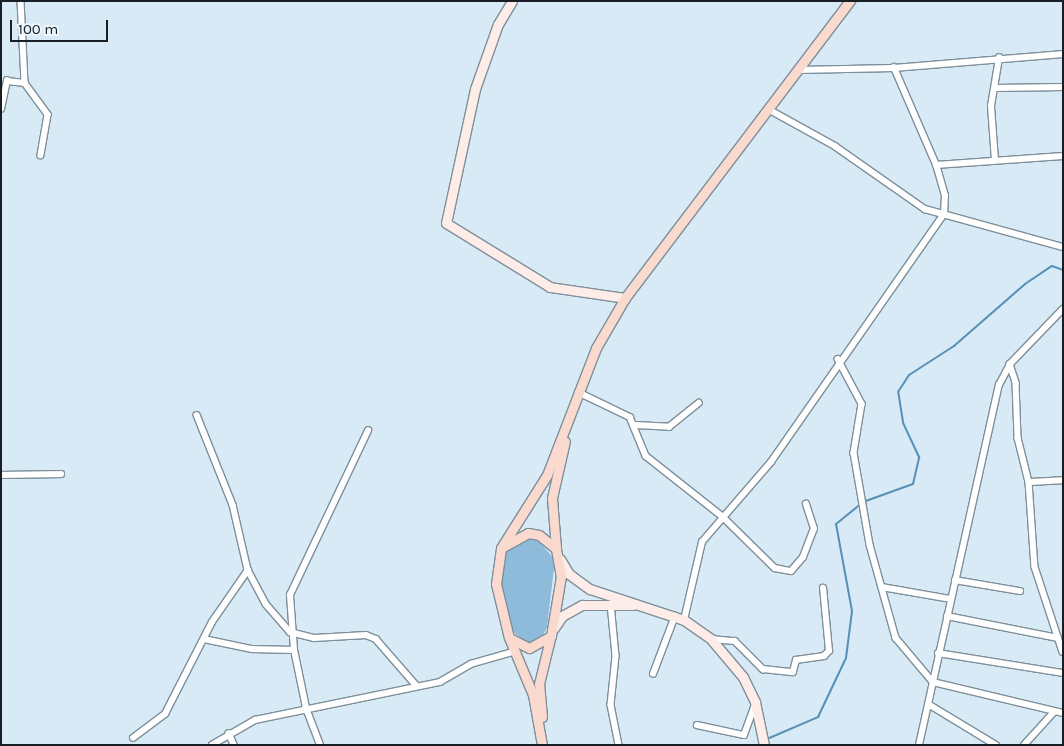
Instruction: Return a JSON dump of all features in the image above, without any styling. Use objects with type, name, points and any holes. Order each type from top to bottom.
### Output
[{"type":"main road","points":[[544,745],[533,695],[509,638],[496,584],[501,548],[540,488],[596,348],[625,298],[850,1]]},
{"type":"main road","points":[[544,745],[539,684],[552,632],[560,559],[556,549],[552,498],[569,418]]},
{"type":"main road","points":[[501,548],[528,533],[539,535],[556,549]]},
{"type":"main road","points":[[509,638],[529,648],[552,632]]},
{"type":"street","points":[[21,1],[25,83],[48,115],[41,155]]},
{"type":"street","points":[[512,1],[498,24],[475,89],[446,223],[550,287],[625,298]]},
{"type":"street","points":[[798,70],[894,68],[1063,54]]},
{"type":"street","points":[[995,160],[991,106],[996,88],[999,58]]},
{"type":"street","points":[[684,620],[697,552],[722,516],[771,462],[838,359],[885,302],[944,214],[945,196],[936,165],[894,68]]},
{"type":"street","points":[[1,109],[7,81],[25,83]]},
{"type":"street","points":[[996,88],[1063,87]]},
{"type":"street","points":[[768,109],[835,146],[925,208],[1063,246]]},
{"type":"street","points":[[936,165],[1063,156]]},
{"type":"street","points":[[919,745],[930,705],[938,653],[989,416],[1010,364],[1063,309]]},
{"type":"street","points":[[838,359],[862,404],[854,453],[882,587],[896,638],[933,682],[1063,713]]},
{"type":"street","points":[[1010,364],[1016,383],[1018,438],[1029,482],[1035,567],[1063,652]]},
{"type":"street","points":[[578,392],[630,417],[636,425],[646,456],[722,516],[774,568],[791,571],[803,557],[814,529],[806,504]]},
{"type":"street","points":[[636,425],[669,427],[699,403]]},
{"type":"street","points":[[197,415],[233,504],[248,570],[266,604],[290,632],[314,638],[366,636],[376,639],[416,685]]},
{"type":"street","points":[[320,745],[306,708],[290,632],[294,578],[368,431]]},
{"type":"street","points":[[1,475],[61,474]]},
{"type":"street","points":[[1029,482],[1063,480]]},
{"type":"street","points":[[560,559],[569,574],[590,589],[649,605],[684,620],[711,639],[738,670],[755,702],[764,745]]},
{"type":"street","points":[[133,738],[165,714],[204,639],[248,570]]},
{"type":"street","points":[[955,580],[1020,591]]},
{"type":"street","points":[[882,587],[951,599]]},
{"type":"street","points":[[711,639],[735,641],[763,669],[793,672],[796,660],[824,656],[828,650],[823,588]]},
{"type":"street","points":[[552,632],[572,608],[611,604],[649,605]]},
{"type":"street","points":[[611,604],[616,656],[611,705],[619,745]]},
{"type":"street","points":[[653,674],[675,616]]},
{"type":"street","points":[[947,616],[1058,638]]},
{"type":"street","points":[[204,639],[252,649],[294,650]]},
{"type":"street","points":[[212,745],[229,732],[255,720],[416,685],[440,682],[471,664],[516,651]]},
{"type":"street","points":[[938,653],[1063,673]]},
{"type":"street","points":[[697,725],[744,735],[755,702]]},
{"type":"street","points":[[930,705],[996,745]]},
{"type":"street","points":[[1024,745],[1054,712]]},
{"type":"street","points":[[229,732],[234,745]]},
{"type":"shaded area","points":[[520,539],[538,540],[555,560],[547,627],[542,638],[527,644],[509,628],[501,593],[500,566],[506,549]]},
{"type":"waterway","points":[[767,739],[818,717],[846,658],[852,611],[836,524],[863,502],[913,484],[919,457],[903,422],[898,392],[909,375],[954,346],[1025,284],[1052,266],[1063,270]]}]
